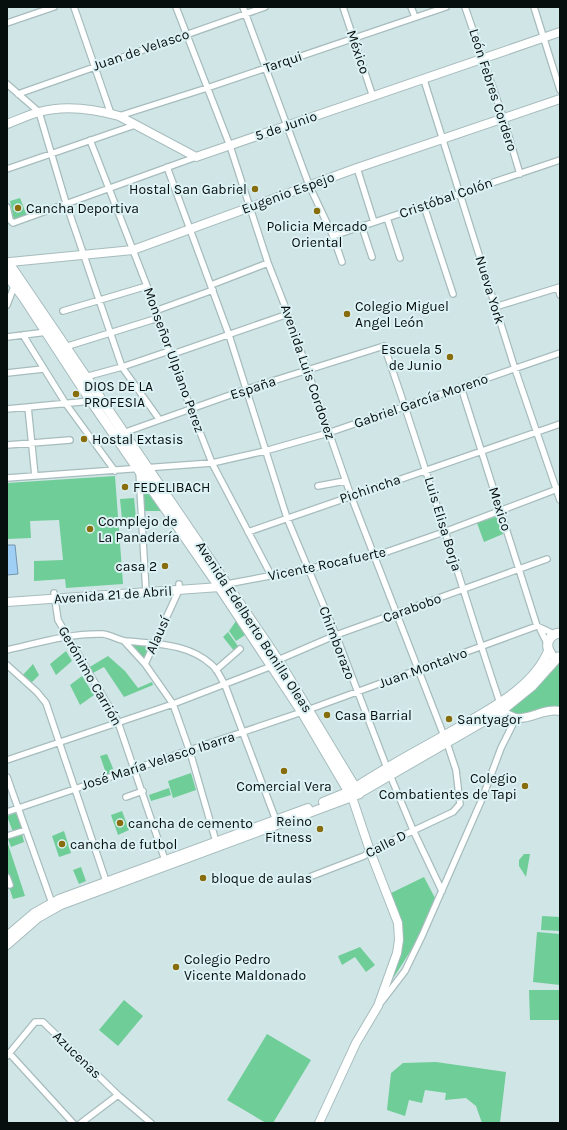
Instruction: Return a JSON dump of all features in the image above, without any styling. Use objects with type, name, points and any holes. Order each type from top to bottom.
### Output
[{"type":"main road","name":"Avenida Edelberto Bonilla Oleas","points":[[9,263],[123,433],[143,468]]},
{"type":"main road","name":"Avenida Edelberto Bonilla Oleas","points":[[10,280],[47,332],[91,401],[143,468],[275,663],[306,711],[354,792]]},
{"type":"main road","points":[[500,707],[527,681],[543,662],[550,639],[558,634]]},
{"type":"main road","points":[[354,792],[445,740],[532,686],[558,659],[553,655],[548,647]]},
{"type":"street","points":[[7,23],[54,7]]},
{"type":"street","points":[[74,7],[95,67],[115,115]]},
{"type":"street","name":"Avenida Luis Cordovez","points":[[176,7],[230,146],[268,263],[308,370],[345,480],[456,770],[460,804],[458,808]]},
{"type":"street","points":[[242,7],[267,68],[310,185],[342,262]]},
{"type":"street","name":"Juan de Velasco","points":[[18,94],[265,7]]},
{"type":"street","name":"México","points":[[343,7],[373,97]]},
{"type":"street","points":[[412,7],[415,17]]},
{"type":"street","name":"Tarqui","points":[[115,115],[207,88],[446,7]]},
{"type":"street","name":"León Febres Cordero","points":[[465,7],[503,118],[520,174]]},
{"type":"street","points":[[534,7],[560,90]]},
{"type":"street","name":"5 de Junio","points":[[7,207],[10,220],[13,223],[167,167],[483,60],[560,32]]},
{"type":"street","name":"Nueva York","points":[[424,80],[515,369],[536,432],[558,488],[560,500]]},
{"type":"street","points":[[7,84],[39,112],[66,203],[122,367],[159,419]]},
{"type":"street","name":"Eugenio Espejo","points":[[9,263],[133,250],[357,168],[560,99]]},
{"type":"street","points":[[7,124],[39,112],[56,109],[83,109],[115,115],[196,158]]},
{"type":"street","points":[[7,169],[135,125]]},
{"type":"street","name":"Monseñor Ulpiano Perez","points":[[90,140],[107,188],[147,286],[170,353],[212,463],[271,575]]},
{"type":"street","name":"Cristóbal Colón","points":[[332,236],[560,160]]},
{"type":"street","name":"Chimborazo","points":[[167,167],[229,335],[287,518],[336,636],[413,830],[442,891]]},
{"type":"street","points":[[357,168],[374,222]]},
{"type":"street","points":[[424,206],[453,294]]},
{"type":"street","points":[[387,218],[400,258]]},
{"type":"street","points":[[362,227],[372,257]]},
{"type":"street","points":[[155,311],[268,263]]},
{"type":"street","points":[[7,304],[10,280]]},
{"type":"street","points":[[63,311],[147,286]]},
{"type":"street","points":[[495,307],[559,287],[560,295]]},
{"type":"street","points":[[85,377],[229,335],[288,314]]},
{"type":"street","points":[[65,347],[158,318]]},
{"type":"street","points":[[7,337],[47,332]]},
{"type":"street","points":[[23,335],[66,404],[115,471]]},
{"type":"street","name":"España","points":[[123,433],[247,389],[384,346]]},
{"type":"street","name":"Luis Elisa Borja","points":[[384,346],[406,406],[444,532],[500,707]]},
{"type":"street","name":"Gabriel García Moreno","points":[[7,478],[212,463],[265,451],[328,433],[560,353]]},
{"type":"street","points":[[7,373],[43,369]]},
{"type":"street","name":"Mexico","points":[[461,387],[538,628],[548,647]]},
{"type":"street","points":[[7,409],[91,401]]},
{"type":"street","points":[[28,407],[35,476]]},
{"type":"street","name":"Pichincha","points":[[248,532],[560,424]]},
{"type":"street","points":[[7,445],[70,440]]},
{"type":"street","points":[[143,468],[145,590]]},
{"type":"street","points":[[318,486],[345,480]]},
{"type":"street","name":"Vicente Rocafuerte","points":[[221,584],[375,556],[444,532],[558,488]]},
{"type":"street","name":"Carabobo","points":[[7,760],[226,685],[336,636],[547,559]]},
{"type":"street","name":"Avenida 21 de Abril","points":[[7,597],[54,596],[221,584]]},
{"type":"street","name":"Alausí","points":[[145,664],[179,587]]},
{"type":"street","name":"Avenida 21 de Abril","points":[[7,602],[54,596]]},
{"type":"street","name":"Gerónimo Carrión","points":[[54,596],[58,620],[118,722],[136,770],[166,863]]},
{"type":"street","points":[[538,628],[558,634]]},
{"type":"street","name":"Juan Montalvo","points":[[306,711],[481,647],[538,628]]},
{"type":"street","points":[[7,650],[85,634],[105,634],[124,641],[154,642],[178,647],[196,654],[213,665],[226,685],[242,733],[276,822]]},
{"type":"street","points":[[124,641],[145,664],[174,704],[190,752],[217,844]]},
{"type":"street","points":[[216,670],[240,649]]},
{"type":"street","points":[[7,665],[37,692],[46,703],[107,884]]},
{"type":"street","points":[[500,707],[516,718],[523,718],[552,709],[560,711]]},
{"type":"street","name":"José María Velasco Ibarra","points":[[7,812],[190,752],[306,711]]},
{"type":"street","points":[[319,1123],[356,1043],[378,1006],[405,971],[482,800],[501,748],[516,718]]},
{"type":"street","points":[[7,777],[52,906]]},
{"type":"street","points":[[126,798],[143,791]]},
{"type":"street","points":[[8,939],[38,918],[52,906],[354,792],[356,809],[370,851],[398,923],[399,940],[397,953],[378,1006]]},
{"type":"street","name":"Calle D","points":[[312,876],[364,856],[370,851],[458,808]]},
{"type":"street","points":[[7,836],[26,830]]},
{"type":"street","points":[[7,877],[10,884]]},
{"type":"street","name":"Azucenas","points":[[8,1055],[35,1022],[43,1022],[118,1095],[151,1123]]},
{"type":"street","points":[[8,1055],[73,1123]]},
{"type":"street","points":[[81,1123],[118,1095]]},
{"type":"green space","name":"Cancha Deportiva","points":[[20,198],[27,216],[14,220],[10,201]]},
{"type":"green space","name":"Complejo de La Panadería","points":[[115,476],[123,584],[66,588],[65,579],[34,581],[34,561],[63,560],[59,520],[30,521],[31,538],[7,539],[7,483]]},
{"type":"green space","points":[[142,485],[161,511],[143,511]]},
{"type":"green space","points":[[134,498],[136,518],[122,519],[120,499]]},
{"type":"green space","points":[[495,517],[499,518],[503,534],[484,542],[477,523]]},
{"type":"green space","points":[[236,621],[245,635],[236,641],[229,631]]},
{"type":"green space","points":[[228,632],[240,649],[235,652],[223,637]]},
{"type":"green space","points":[[132,645],[150,645],[145,660]]},
{"type":"green space","points":[[66,651],[72,661],[56,675],[50,664]]},
{"type":"green space","points":[[108,656],[125,671],[138,688],[152,682],[153,685],[124,697],[104,667],[91,674],[88,668]]},
{"type":"green space","points":[[560,662],[560,708],[547,707],[523,715],[511,714],[507,709]]},
{"type":"green space","points":[[33,664],[39,675],[30,684],[22,676]]},
{"type":"green space","points":[[82,676],[94,695],[80,705],[70,685]]},
{"type":"green space","points":[[107,754],[115,773],[107,776],[100,756]]},
{"type":"green space","points":[[191,773],[196,790],[173,798],[168,781]]},
{"type":"green space","points":[[169,788],[171,795],[151,801],[149,795]]},
{"type":"green space","name":"cancha de cemento","points":[[122,811],[129,830],[118,835],[111,815]]},
{"type":"green space","points":[[16,813],[22,829],[13,832],[7,816]]},
{"type":"green space","name":"cancha de futbol","points":[[64,831],[71,853],[59,857],[52,836]]},
{"type":"green space","points":[[22,834],[24,842],[11,847],[8,839]]},
{"type":"green space","points":[[7,841],[25,896],[13,899],[9,887],[13,885],[7,871]]},
{"type":"green space","points":[[524,854],[530,854],[526,877],[519,866],[519,860]]},
{"type":"green space","points":[[81,867],[86,881],[79,884],[73,870]]},
{"type":"green space","points":[[424,877],[435,898],[415,944],[385,991],[400,955],[389,894]]},
{"type":"green space","points":[[542,916],[560,917],[560,931],[541,930]]},
{"type":"green space","points":[[537,932],[560,934],[560,985],[533,982]]},
{"type":"green space","points":[[360,947],[375,965],[366,972],[355,957],[342,965],[338,956]]},
{"type":"green space","points":[[529,990],[560,990],[560,1020],[530,1020]]},
{"type":"green space","points":[[124,1000],[143,1016],[118,1046],[99,1030]]},
{"type":"green space","points":[[267,1034],[311,1060],[273,1123],[266,1123],[227,1100]]},
{"type":"green space","points":[[436,1062],[506,1072],[500,1123],[482,1123],[476,1106],[466,1098],[445,1100],[446,1093],[425,1090],[422,1103],[409,1100],[405,1116],[387,1110],[391,1073],[403,1063]]},
{"type":"water","points":[[7,545],[15,545],[18,574],[7,575]]},
{"type":"place","name":"Hostal San Gabriel","points":[[255,189]]},
{"type":"place","name":"Cancha Deportiva","points":[[18,208]]},
{"type":"place","name":"Policia Mercado Oriental","points":[[317,211]]},
{"type":"place","name":"Colegio Miguel Angel León","points":[[347,314]]},
{"type":"place","name":"Escuela 5 de Junio","points":[[450,357]]},
{"type":"place","name":"DIOS DE LA PROFESIA","points":[[76,394]]},
{"type":"place","name":"Hostal Extasis","points":[[84,439]]},
{"type":"place","name":"FEDELIBACH","points":[[125,487]]},
{"type":"place","name":"Complejo de La Panadería","points":[[90,529]]},
{"type":"place","name":"casa 2","points":[[165,566]]},
{"type":"place","name":"Casa Barrial","points":[[327,715]]},
{"type":"place","name":"Santyagor","points":[[449,719]]},
{"type":"place","name":"Comercial Vera","points":[[284,771]]},
{"type":"place","name":"Colegio Combatientes de Tapi","points":[[525,786]]},
{"type":"place","name":"cancha de cemento","points":[[120,823]]},
{"type":"place","name":"Reino Fitness","points":[[320,829]]},
{"type":"place","name":"cancha de futbol","points":[[62,844]]},
{"type":"place","name":"bloque de aulas","points":[[203,878]]},
{"type":"place","name":"Colegio Pedro Vicente Maldonado","points":[[176,967]]}]
